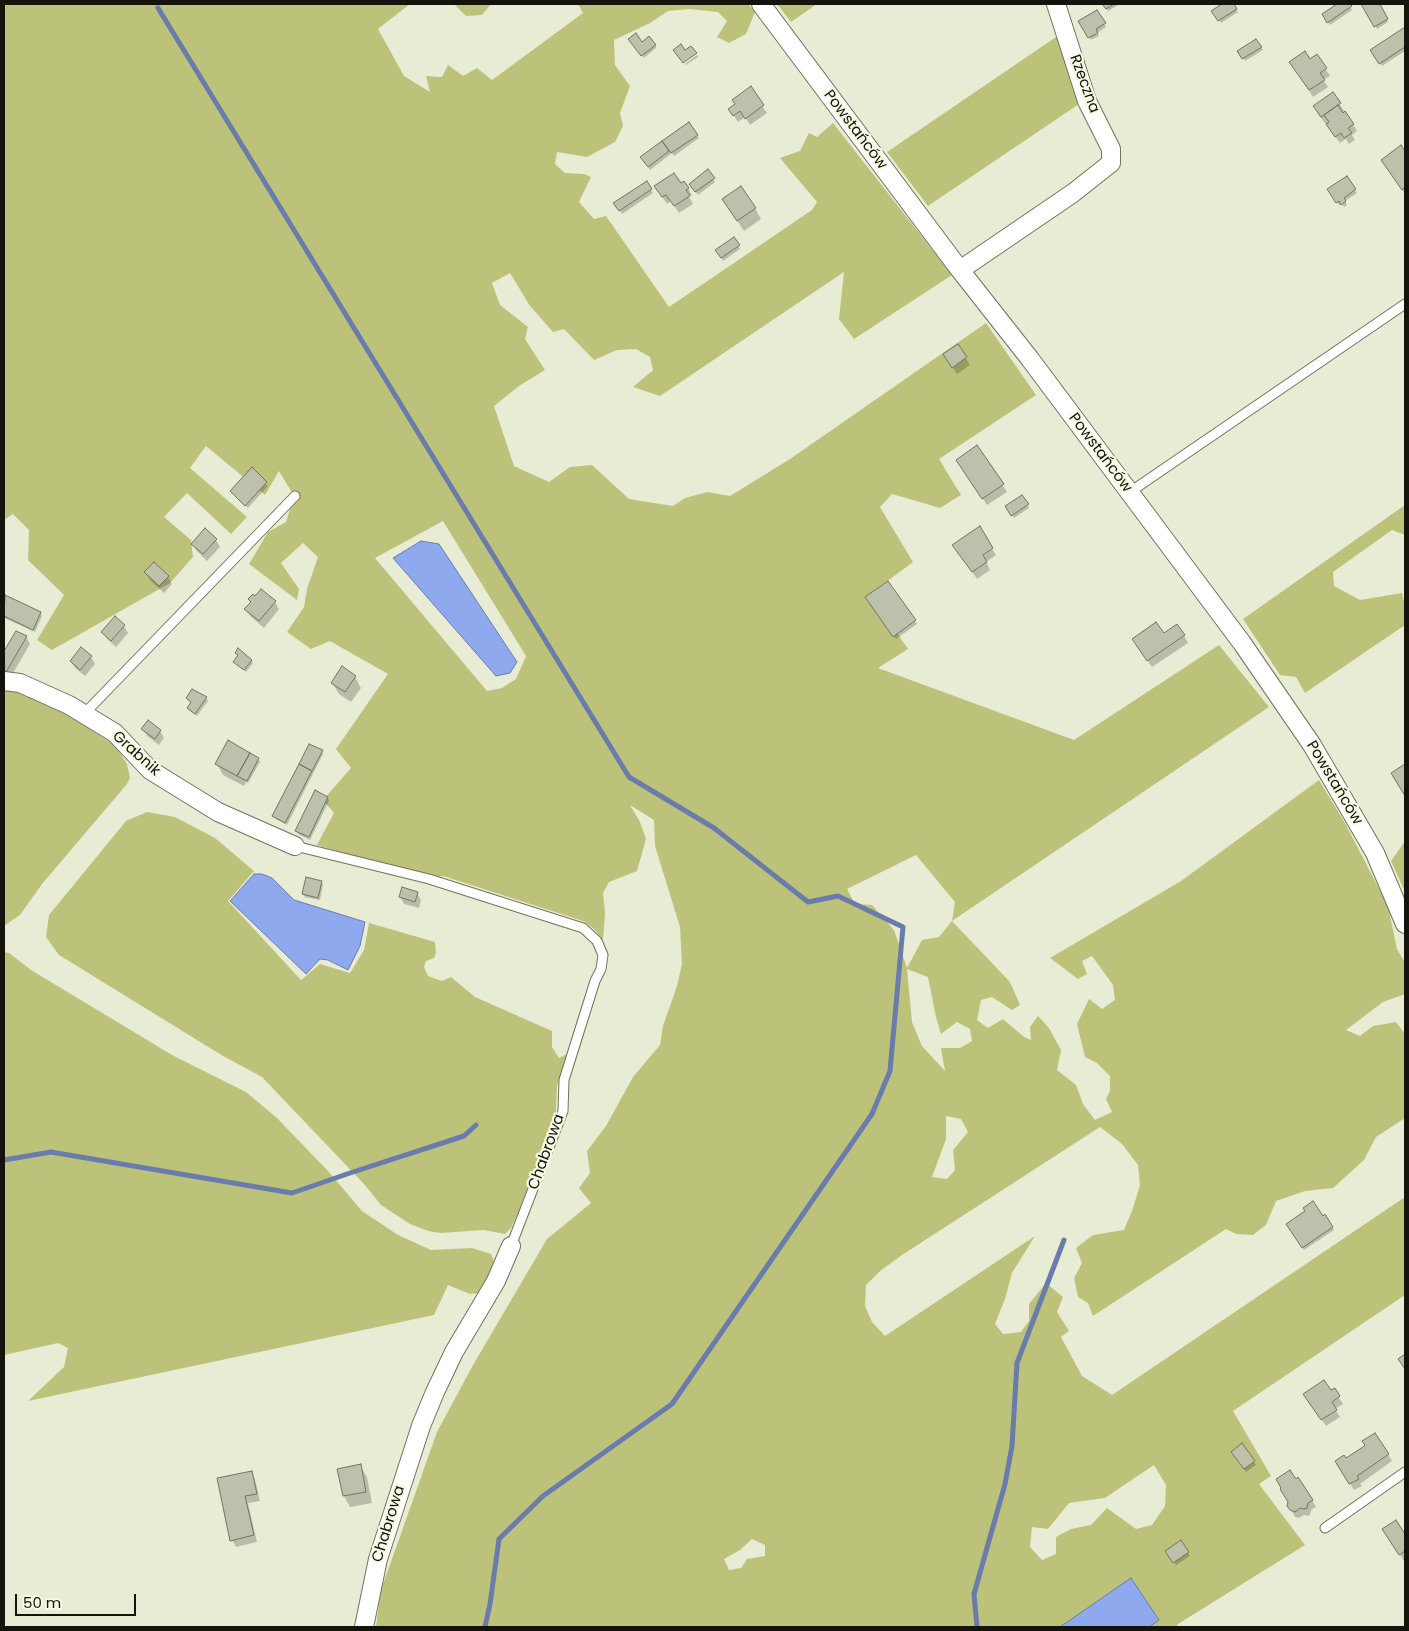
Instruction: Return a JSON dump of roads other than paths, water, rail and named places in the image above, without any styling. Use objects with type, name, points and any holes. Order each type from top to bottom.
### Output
[{"type":"street","name":"Powstańców","points":[[760,4],[960,270],[1030,359],[1242,643],[1312,745],[1375,853],[1405,924]]},
{"type":"street","name":"Rzeczna","points":[[960,270],[1074,193],[1111,163],[1111,149],[1087,101],[1056,4]]},
{"type":"street","name":"Grabnik","points":[[4,681],[20,683],[68,704],[115,733],[150,770],[218,812],[295,846]]},
{"type":"street","name":"Chabrowa","points":[[364,1627],[378,1559],[421,1426],[454,1352],[496,1281],[511,1246]]},
{"type":"lane","points":[[1130,492],[1405,304]]},
{"type":"lane","points":[[84,714],[294,496]]},
{"type":"lane","name":"Chabrowa","points":[[295,846],[429,879],[583,928],[597,940],[603,955],[601,969],[595,980],[564,1080],[563,1111],[511,1246]]},
{"type":"lane","points":[[1325,1528],[1405,1472]]},
{"type":"water","points":[[421,541],[439,544],[517,662],[510,673],[496,676],[393,558]]},
{"type":"water","points":[[254,874],[262,874],[272,878],[294,900],[365,922],[360,946],[348,970],[328,960],[320,959],[306,974],[230,901]]},
{"type":"water","points":[[1131,1578],[1159,1620],[1149,1627],[1060,1627]]},
{"type":"waterway","points":[[158,8],[629,777],[714,828],[808,902],[838,896],[903,927],[890,1071],[872,1114],[672,1404],[543,1496],[499,1539],[485,1627]]},
{"type":"waterway","points":[[4,1160],[51,1152],[292,1193],[464,1136],[476,1125]]},
{"type":"waterway","points":[[977,1627],[974,1594],[1005,1484],[1012,1446],[1017,1363],[1064,1240]]}]
